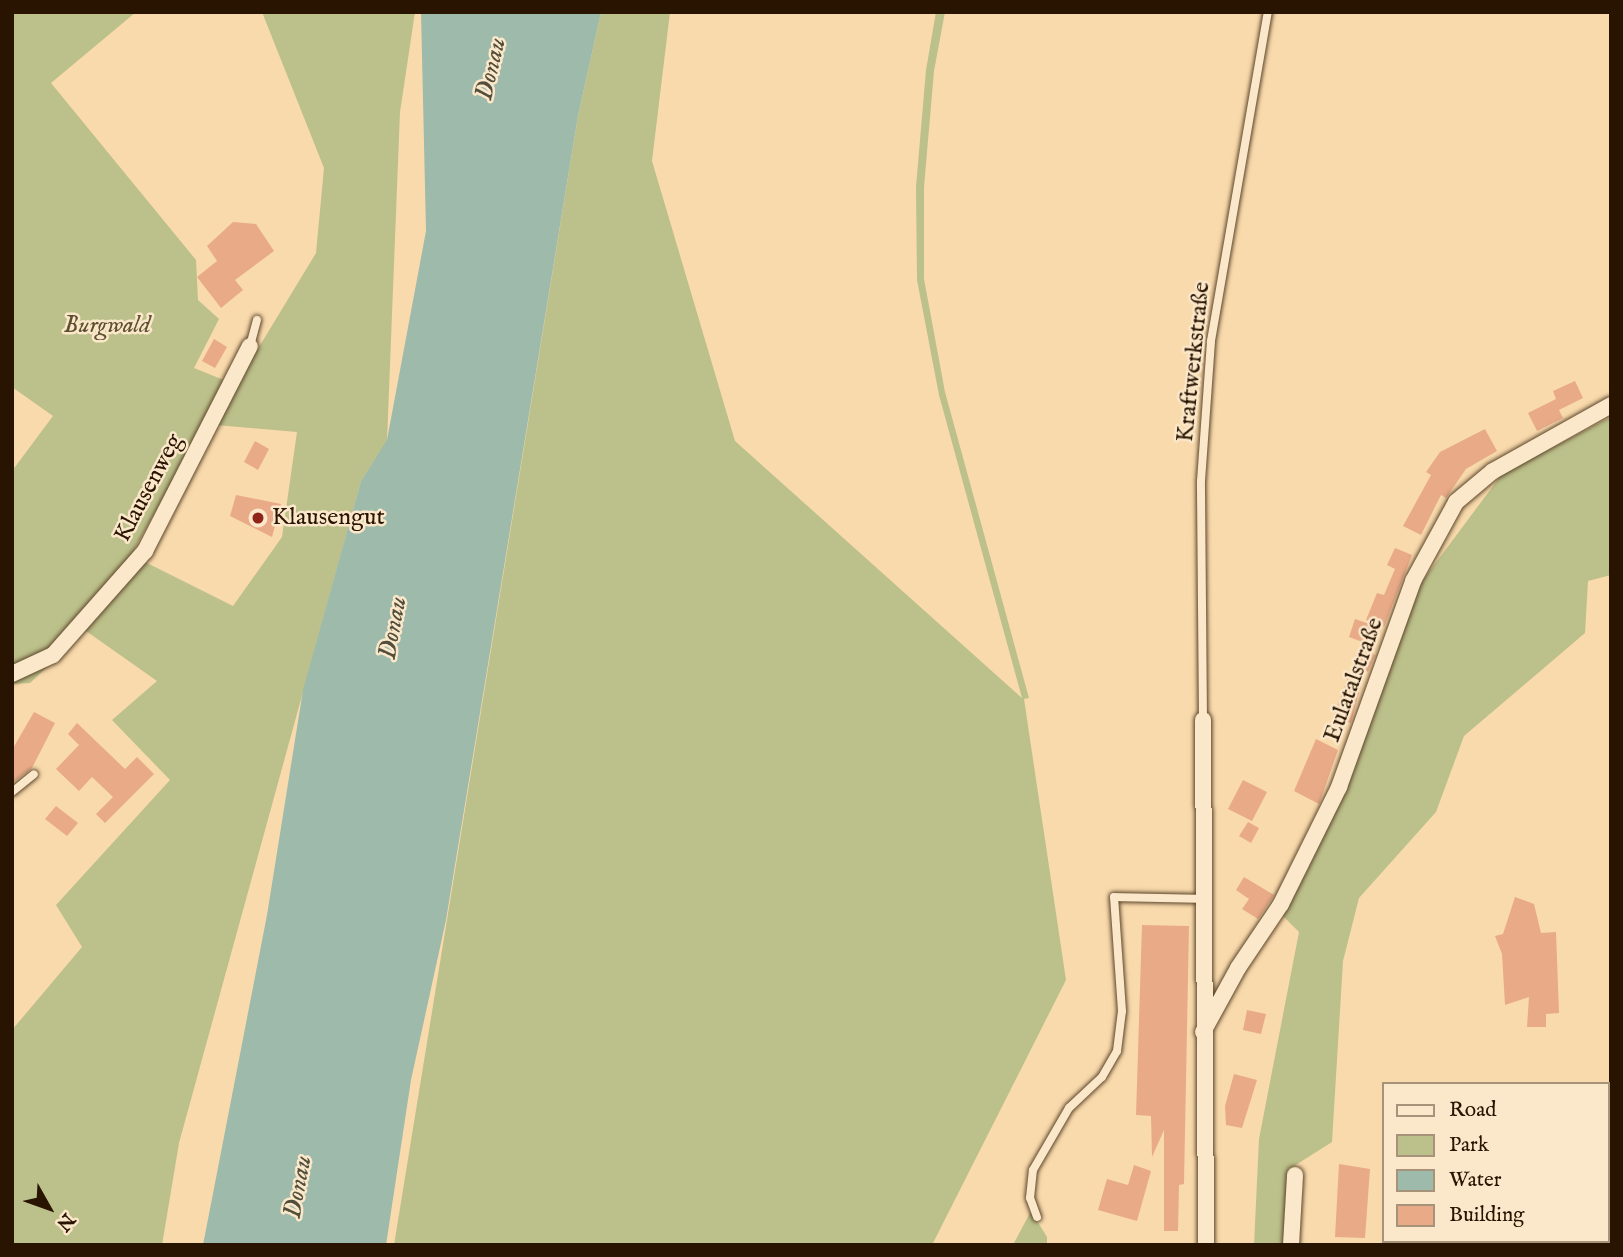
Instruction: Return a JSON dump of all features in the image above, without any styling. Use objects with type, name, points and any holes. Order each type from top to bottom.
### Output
[{"type":"street","name":"Klausenweg","points":[[12,674],[52,655],[145,551],[250,346]]},
{"type":"street","name":"Eulatalstraße","points":[[1203,1032],[1238,968],[1281,904],[1339,787],[1413,581],[1456,502],[1493,471],[1611,405]]},
{"type":"street","name":"Eulatalstraße","points":[[1203,720],[1206,1245]]},
{"type":"street","points":[[1291,1245],[1295,1175]]},
{"type":"lane","name":"Kraftwerkstraße","points":[[1203,720],[1201,481],[1211,341],[1268,12]]},
{"type":"lane","name":"Klausenweg","points":[[250,346],[257,320]]},
{"type":"lane","points":[[12,792],[34,774]]},
{"type":"lane","points":[[1037,1217],[1030,1198],[1033,1170],[1069,1108],[1101,1077],[1118,1051],[1122,1011],[1114,897],[1206,899]]},
{"type":"green space","name":"Burgwald","points":[[12,12],[136,12],[51,83],[196,260],[198,300],[219,319],[194,368],[236,385],[316,253],[324,168],[262,12],[415,12],[400,112],[387,441],[361,481],[179,1143],[162,1245],[12,1245],[12,1030],[82,947],[56,905],[170,780],[112,720],[157,681],[86,631],[30,683],[12,684],[12,471],[53,416],[12,387]],"holes":[[[204,424],[297,432],[282,537],[233,606],[131,555]]]},
{"type":"green space","points":[[601,12],[670,12],[652,161],[735,441],[1022,698],[939,395],[917,280],[916,187],[926,70],[936,12],[945,12],[934,71],[924,187],[924,279],[945,392],[1029,698],[1024,699],[1066,980],[932,1245],[394,1245],[578,116]]},
{"type":"green space","points":[[1611,417],[1611,575],[1588,581],[1585,633],[1464,736],[1436,812],[1359,898],[1343,961],[1332,1142],[1291,1168],[1290,1245],[1254,1245],[1259,1139],[1299,932],[1281,914],[1420,584],[1502,474]]},
{"type":"green space","points":[[1031,1211],[1047,1237],[1047,1245],[1013,1245]]},
{"type":"water","name":"Donau","points":[[421,12],[601,12],[578,116],[446,920],[411,1080],[386,1245],[203,1245],[267,915],[303,690],[361,481],[387,440],[426,231]]},
{"type":"building","points":[[233,222],[256,224],[274,251],[235,280],[243,290],[221,308],[197,277],[217,261],[207,246]]},
{"type":"building","points":[[214,339],[227,347],[215,368],[202,361]]},
{"type":"building","points":[[1575,381],[1583,398],[1559,410],[1563,418],[1537,431],[1528,413],[1556,399],[1553,391]]},
{"type":"building","points":[[1485,429],[1497,451],[1466,469],[1446,498],[1441,495],[1421,535],[1403,526],[1431,475],[1426,472],[1440,452]]},
{"type":"building","points":[[255,441],[269,449],[258,470],[244,462]]},
{"type":"building","name":"Klausengut","points":[[236,495],[281,504],[272,537],[230,516]]},
{"type":"building","points":[[1395,548],[1412,555],[1384,627],[1366,620],[1377,593],[1384,595],[1395,569],[1387,565]]},
{"type":"building","points":[[1355,619],[1375,626],[1368,644],[1349,637]]},
{"type":"building","points":[[1358,649],[1375,655],[1368,672],[1365,670],[1351,723],[1333,718]]},
{"type":"building","points":[[34,712],[55,723],[32,768],[12,783],[12,750]]},
{"type":"building","points":[[77,723],[125,769],[137,757],[154,774],[105,823],[96,814],[113,797],[92,777],[79,791],[56,769],[79,745],[68,734]]},
{"type":"building","points":[[1316,739],[1338,750],[1319,804],[1294,791]]},
{"type":"building","points":[[1243,780],[1267,792],[1252,821],[1228,809]]},
{"type":"building","points":[[56,806],[78,823],[67,836],[45,819]]},
{"type":"building","points":[[1248,822],[1259,828],[1251,843],[1239,836]]},
{"type":"building","points":[[1244,877],[1274,895],[1258,919],[1242,909],[1249,899],[1236,890]]},
{"type":"building","points":[[1515,897],[1534,904],[1541,933],[1556,932],[1559,1013],[1546,1014],[1546,1027],[1527,1027],[1529,997],[1505,1005],[1502,954],[1495,936],[1503,934]]},
{"type":"building","points":[[1142,925],[1189,926],[1184,1184],[1179,1185],[1178,1231],[1164,1231],[1164,1130],[1152,1157],[1151,1116],[1136,1115]]},
{"type":"building","points":[[1247,1010],[1266,1014],[1261,1034],[1243,1030]]},
{"type":"building","points":[[1234,1074],[1257,1080],[1242,1128],[1226,1125],[1225,1106]]},
{"type":"building","points":[[1339,1164],[1370,1169],[1365,1238],[1335,1237]]},
{"type":"building","points":[[1134,1165],[1151,1171],[1137,1221],[1098,1210],[1107,1179],[1128,1185]]},
{"type":"place","name":"Klausengut","points":[[258,518]]}]
